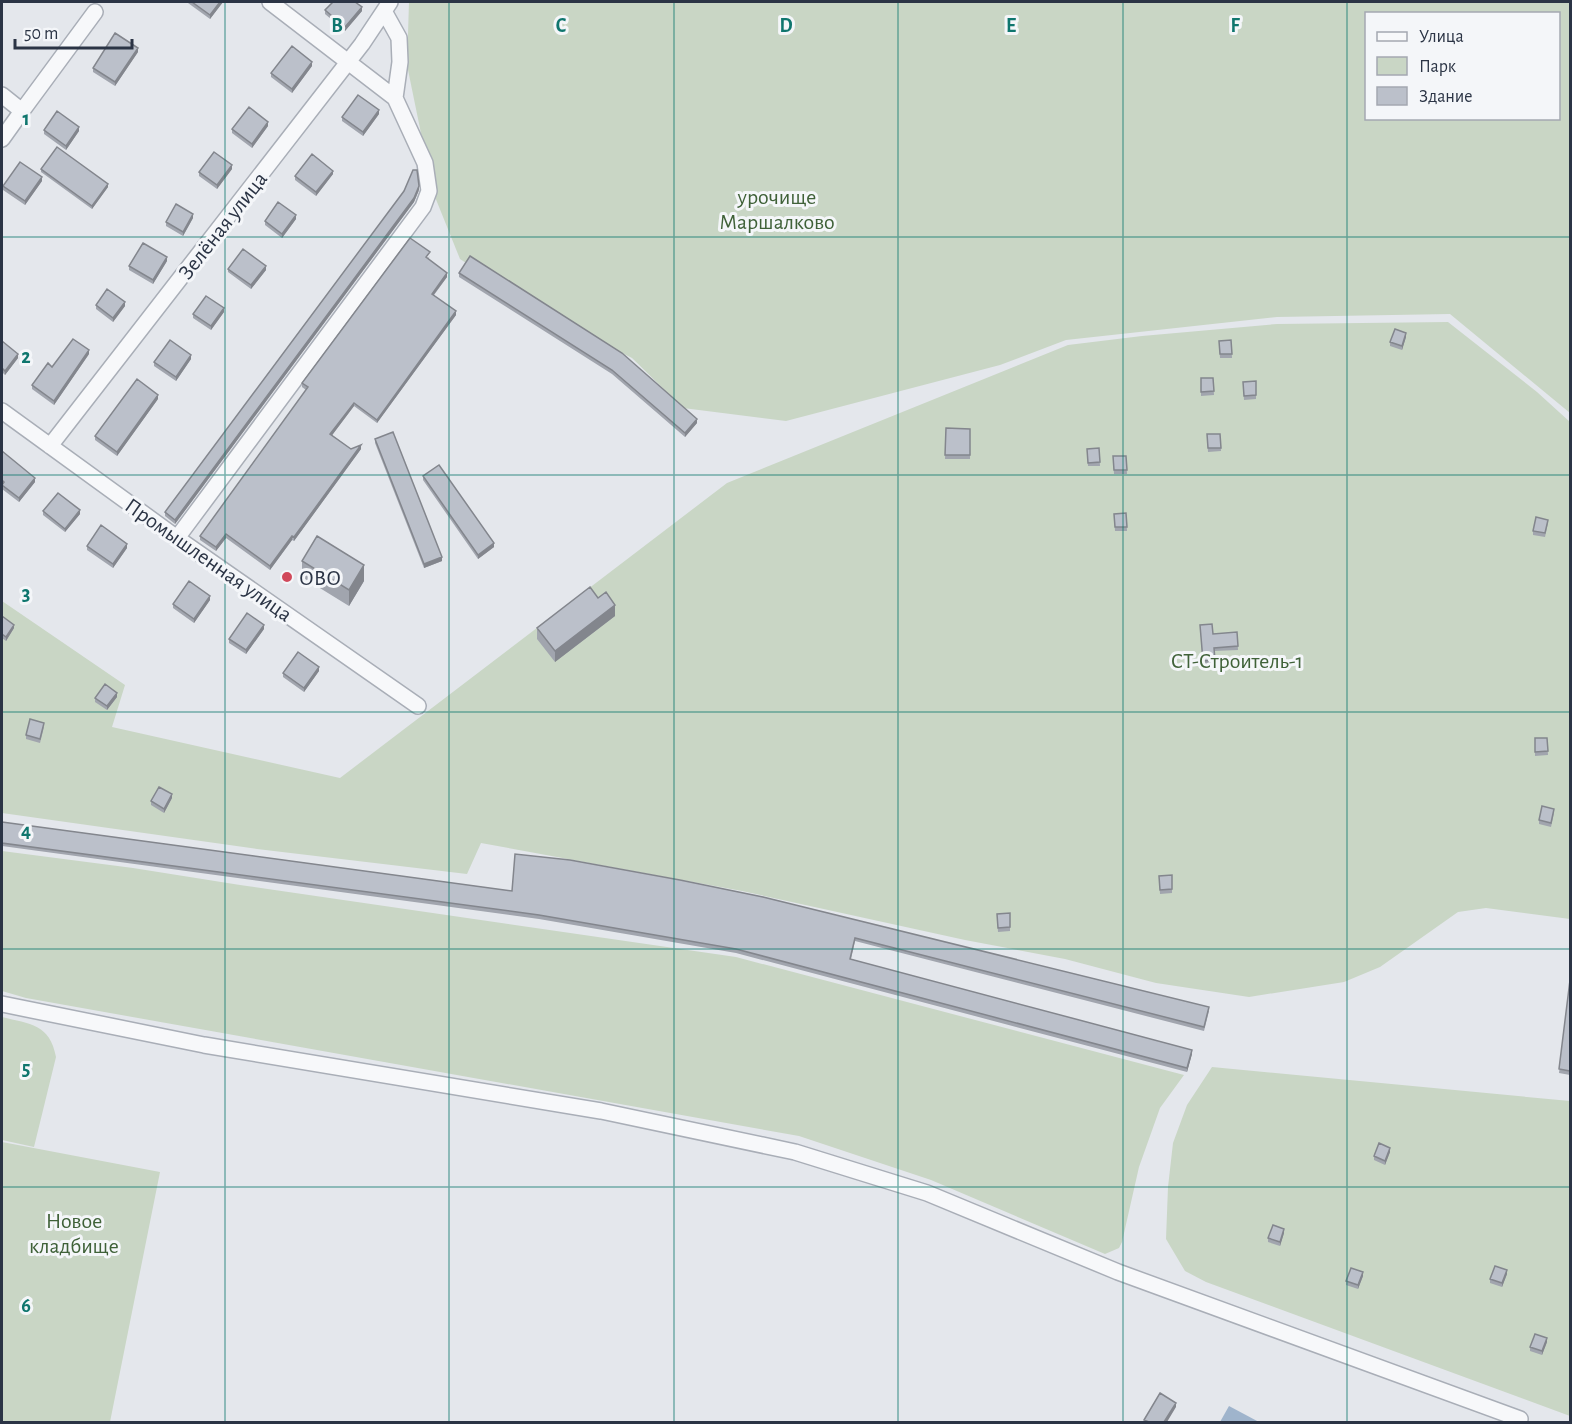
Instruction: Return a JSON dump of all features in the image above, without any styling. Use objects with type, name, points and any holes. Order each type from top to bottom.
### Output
[{"type":"street","points":[[177,538],[423,207],[429,191],[425,163],[395,98],[270,2]]},
{"type":"street","points":[[387,6],[399,38],[400,62],[395,98]]},
{"type":"street","name":"Зелёная улица","points":[[50,446],[348,61],[387,6]]},
{"type":"street","points":[[2,139],[95,12]]},
{"type":"street","points":[[2,95],[22,111]]},
{"type":"street","name":"Промышленная улица","points":[[2,411],[177,538],[418,706]]},
{"type":"street","points":[[2,1004],[204,1045],[601,1111],[795,1152],[927,1193],[1118,1272],[1520,1419]]},
{"type":"green space","name":"урочище Маршалково","points":[[409,2],[1570,2],[1570,413],[1450,314],[1277,317],[1066,340],[1000,365],[786,421],[683,408],[632,358],[542,313],[460,259],[433,192],[407,65]]},
{"type":"green space","name":"СТ-Строитель-1","points":[[1448,322],[1537,392],[1570,422],[1570,919],[1486,908],[1458,912],[1380,967],[1344,982],[1249,997],[1156,983],[1065,959],[965,940],[742,891],[481,843],[467,874],[257,849],[2,813],[2,601],[125,685],[112,727],[340,778],[727,483],[1068,345],[1277,324]]},
{"type":"green space","points":[[2,851],[133,868],[736,957],[1184,1075],[1160,1108],[1139,1167],[1122,1242],[1119,1248],[1105,1254],[931,1180],[799,1136],[26,998],[2,991]]},
{"type":"green space","points":[[2,1017],[30,1024],[44,1032],[53,1046],[56,1057],[34,1147],[2,1140]]},
{"type":"green space","points":[[1212,1067],[1570,1101],[1570,1416],[1206,1282],[1185,1271],[1166,1239],[1173,1143],[1187,1105]]},
{"type":"green space","name":"Новое кладбище","points":[[2,1142],[160,1172],[110,1422],[2,1422]]},
{"type":"water","points":[[1229,1406],[1259,1422],[1220,1422]]},
{"type":"building","points":[[192,2],[220,2],[210,15]]},
{"type":"building","points":[[333,2],[355,2],[362,7],[345,27],[325,10]]},
{"type":"building","points":[[115,33],[138,48],[115,82],[93,68]]},
{"type":"building","points":[[292,46],[312,62],[292,89],[271,73]]},
{"type":"building","points":[[358,95],[379,110],[363,132],[342,117]]},
{"type":"building","points":[[249,107],[268,122],[252,144],[232,129]]},
{"type":"building","points":[[57,111],[79,127],[66,146],[44,130]]},
{"type":"building","points":[[57,147],[108,184],[92,206],[41,169]]},
{"type":"building","points":[[214,152],[232,165],[217,185],[199,172]]},
{"type":"building","points":[[312,154],[333,171],[316,192],[295,176]]},
{"type":"building","points":[[20,162],[42,177],[25,201],[3,186]]},
{"type":"building","points":[[413,170],[417,170],[419,186],[414,198],[175,520],[165,512],[404,191]]},
{"type":"building","points":[[278,202],[296,215],[282,234],[265,221]]},
{"type":"building","points":[[176,204],[193,214],[183,232],[166,222]]},
{"type":"building","points":[[410,238],[430,252],[426,257],[447,273],[432,294],[456,311],[377,420],[354,403],[330,434],[351,449],[361,445],[270,566],[226,534],[216,547],[200,536],[308,387],[302,383]]},
{"type":"building","points":[[143,243],[167,257],[153,280],[129,266]]},
{"type":"building","points":[[243,249],[266,266],[251,285],[228,269]]},
{"type":"building","points":[[470,256],[622,353],[697,419],[685,433],[612,370],[459,273]]},
{"type":"building","points":[[107,289],[125,302],[113,318],[96,305]]},
{"type":"building","points":[[206,296],[224,308],[211,326],[193,314]]},
{"type":"building","points":[[1395,329],[1406,333],[1402,346],[1390,342]]},
{"type":"building","points":[[73,339],[89,350],[54,401],[32,385],[48,363],[52,367]]},
{"type":"building","points":[[170,340],[191,355],[176,377],[154,362]]},
{"type":"building","points":[[1231,340],[1232,354],[1220,354],[1219,341]]},
{"type":"building","points":[[2,341],[18,354],[5,371],[2,368]]},
{"type":"building","points":[[1201,378],[1213,378],[1214,391],[1201,392]]},
{"type":"building","points":[[137,379],[158,395],[117,452],[95,436]]},
{"type":"building","points":[[1256,381],[1256,395],[1244,396],[1243,382]]},
{"type":"building","points":[[946,428],[970,429],[970,455],[945,455]]},
{"type":"building","points":[[393,432],[442,557],[424,564],[375,439]]},
{"type":"building","points":[[1207,434],[1220,434],[1221,448],[1208,448]]},
{"type":"building","points":[[1099,448],[1100,462],[1088,463],[1087,449]]},
{"type":"building","points":[[2,451],[35,478],[19,498],[2,485],[4,482],[2,480]]},
{"type":"building","points":[[1113,456],[1126,456],[1127,470],[1114,470]]},
{"type":"building","points":[[439,465],[494,543],[478,555],[423,476]]},
{"type":"building","points":[[58,493],[80,510],[65,529],[43,511]]},
{"type":"building","points":[[1126,513],[1127,527],[1115,527],[1114,514]]},
{"type":"building","points":[[1536,517],[1548,520],[1545,533],[1533,531]]},
{"type":"building","points":[[101,525],[127,544],[113,564],[87,546]]},
{"type":"building","points":[[317,536],[364,565],[349,590],[302,561]]},
{"type":"building","points":[[189,581],[210,596],[194,619],[173,604]]},
{"type":"building","points":[[590,587],[598,598],[606,592],[615,605],[555,651],[537,628]]},
{"type":"building","points":[[247,613],[264,625],[246,650],[229,639]]},
{"type":"building","points":[[2,616],[14,625],[6,637],[2,634]]},
{"type":"building","points":[[1212,624],[1213,634],[1237,632],[1238,646],[1214,648],[1215,660],[1203,661],[1200,625]]},
{"type":"building","points":[[298,652],[319,667],[304,688],[283,673]]},
{"type":"building","points":[[105,684],[117,693],[107,706],[95,698]]},
{"type":"building","points":[[30,719],[44,723],[40,739],[26,735]]},
{"type":"building","points":[[1535,738],[1547,738],[1548,751],[1535,752]]},
{"type":"building","points":[[159,787],[172,794],[164,809],[151,801]]},
{"type":"building","points":[[1542,806],[1554,809],[1551,823],[1539,820]]},
{"type":"building","points":[[2,822],[512,891],[515,854],[570,860],[763,897],[1209,1007],[1204,1027],[855,938],[850,959],[1192,1050],[1187,1068],[736,949],[539,915],[2,843]]},
{"type":"building","points":[[1172,875],[1172,889],[1160,890],[1159,876]]},
{"type":"building","points":[[1010,913],[1010,927],[998,928],[997,914]]},
{"type":"building","points":[[1570,980],[1570,1071],[1559,1069]]},
{"type":"building","points":[[1379,1143],[1390,1148],[1385,1161],[1374,1156]]},
{"type":"building","points":[[1273,1225],[1284,1229],[1280,1242],[1268,1238]]},
{"type":"building","points":[[1495,1266],[1507,1270],[1502,1283],[1490,1279]]},
{"type":"building","points":[[1351,1268],[1363,1272],[1358,1285],[1346,1281]]},
{"type":"building","points":[[1535,1334],[1547,1338],[1542,1351],[1530,1347]]},
{"type":"building","points":[[1160,1393],[1176,1403],[1164,1422],[1144,1420]]},
{"type":"place","name":"ОВО","points":[[287,577]]}]
